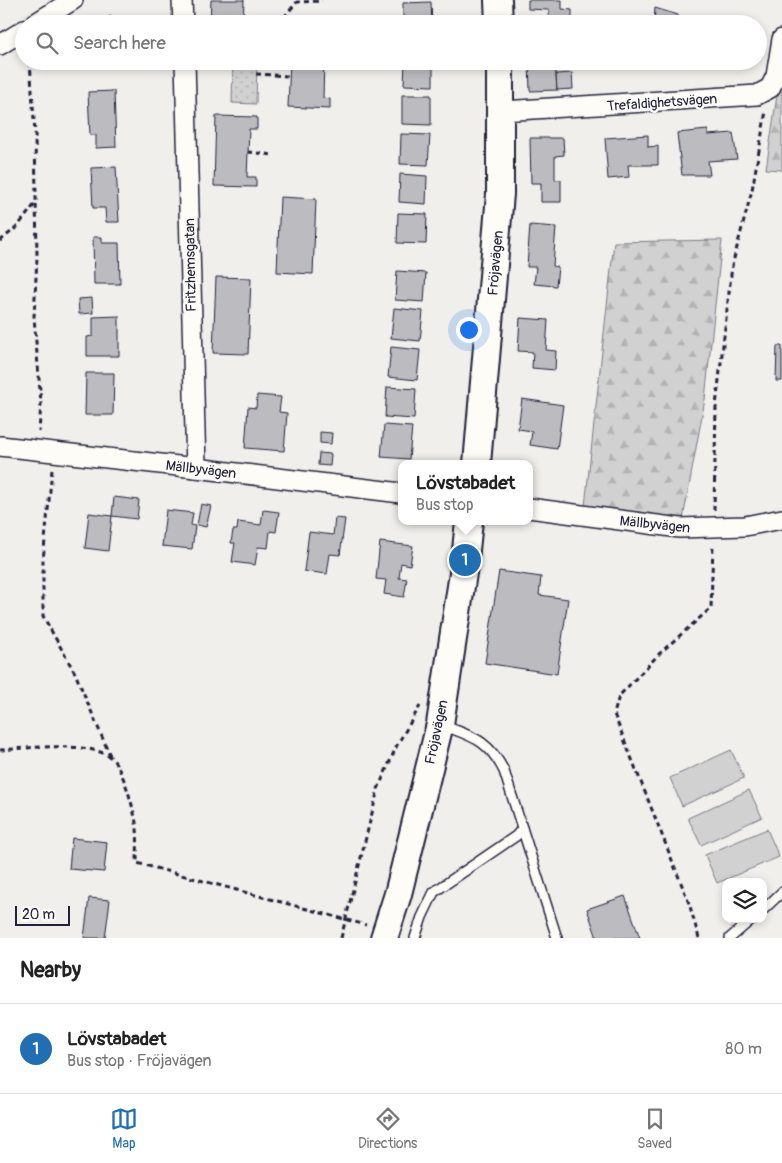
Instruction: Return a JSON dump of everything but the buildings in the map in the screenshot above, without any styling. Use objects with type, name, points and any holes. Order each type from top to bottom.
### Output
[{"type":"street","points":[[48,15],[72,0]]},
{"type":"street","points":[[182,0],[183,15]]},
{"type":"street","points":[[498,0],[499,15]]},
{"type":"street","points":[[0,45],[15,36]]},
{"type":"street","name":"Trefaldighetsvägen","points":[[501,111],[757,95],[770,88],[776,76],[782,38]]},
{"type":"street","name":"Fritzhemsgatan","points":[[185,70],[196,468]]},
{"type":"street","name":"Fröjavägen","points":[[477,460],[497,251],[500,194],[500,70]]},
{"type":"street","name":"Mällbyvägen","points":[[0,446],[398,493]]},
{"type":"street","name":"Mällbyvägen","points":[[533,509],[680,528],[745,526],[782,519]]},
{"type":"street","name":"Fröjavägen","points":[[385,934],[398,894],[440,724],[469,525]]},
{"type":"lane","points":[[440,724],[484,743],[498,759],[504,771],[557,938]]},
{"type":"lane","points":[[415,938],[422,917],[434,892],[516,836],[522,829]]},
{"type":"lane","points":[[767,906],[782,892]]},
{"type":"lane","points":[[730,938],[747,923]]},
{"type":"path","points":[[286,15],[297,2],[322,1]]},
{"type":"path","points":[[31,70],[35,134],[37,257],[34,317],[45,451],[43,616],[75,673],[111,758],[124,777],[137,828],[137,863],[346,920],[385,934]]},
{"type":"path","points":[[256,74],[289,76]]},
{"type":"path","points":[[248,152],[274,155]]},
{"type":"path","points":[[0,241],[17,226],[36,203]]},
{"type":"path","points":[[341,938],[378,789],[397,745],[422,703]]},
{"type":"path","points":[[0,750],[52,747],[92,750],[111,758]]},
{"type":"green space","points":[[782,62],[782,170],[766,169]]},
{"type":"green space","points":[[233,70],[257,70],[256,104],[232,103]]},
{"type":"green space","points":[[722,240],[705,399],[683,519],[585,506],[614,242]]},
{"type":"green space","points":[[731,750],[744,778],[682,806],[670,778]]},
{"type":"green space","points":[[749,790],[762,817],[701,845],[688,818]]},
{"type":"green space","points":[[767,829],[779,857],[729,878],[722,878],[722,881],[717,883],[705,855]]},
{"type":"place","name":"Lövstabadet","points":[[465,560]]}]
